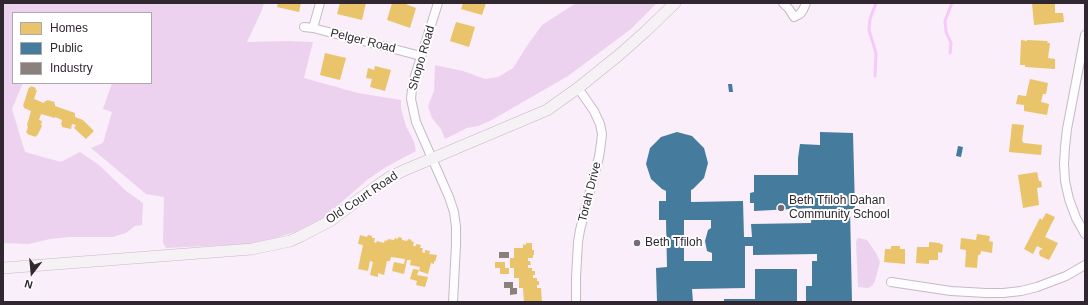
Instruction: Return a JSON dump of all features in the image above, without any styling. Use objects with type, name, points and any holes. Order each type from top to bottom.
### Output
[{"type":"main road","name":"Old Court Road","points":[[3,268],[265,247],[290,241],[311,232],[330,221],[390,177],[543,112],[578,88],[646,31],[675,3]]},
{"type":"street","points":[[314,28],[320,3]]},
{"type":"street","name":"Shopo Road","points":[[438,3],[413,84],[411,99],[416,122],[449,197],[454,212],[456,245],[453,302]]},
{"type":"street","points":[[783,3],[794,17],[800,14],[806,3]]},
{"type":"street","name":"Pelger Road","points":[[304,28],[314,28],[421,56]]},
{"type":"street","points":[[1085,35],[1064,147],[1065,181],[1069,199],[1076,218],[1085,234]]},
{"type":"street","name":"Torah Drive","points":[[576,302],[578,242],[602,134],[600,124],[594,111],[578,88]]},
{"type":"street","points":[[891,282],[986,293],[1021,292],[1052,282],[1085,265]]},
{"type":"shaded area","points":[[3,3],[264,3],[247,42],[313,42],[304,78],[358,93],[401,100],[401,108],[406,126],[414,142],[416,151],[386,167],[367,180],[320,221],[297,231],[276,238],[248,244],[166,248],[163,243],[164,197],[146,194],[91,148],[103,143],[112,112],[103,109],[112,84],[152,84],[152,12],[12,12],[12,84],[23,84],[12,109],[25,152],[61,162],[80,152],[99,165],[126,191],[143,203],[142,225],[135,226],[126,233],[113,237],[69,237],[50,239],[29,244],[3,243]]},
{"type":"shaded area","points":[[576,3],[657,3],[631,29],[568,76],[490,121],[478,126],[467,128],[445,139],[441,129],[432,118],[428,106],[434,91],[435,65],[463,71],[485,79],[498,77],[513,68],[542,25]]},
{"type":"shaded area","points":[[858,238],[867,240],[880,262],[875,281],[872,286],[868,288],[858,287],[856,242]]},
{"type":"building: Homes","points":[[278,3],[301,3],[299,12],[277,7]]},
{"type":"building: Homes","points":[[340,3],[366,3],[362,20],[337,14]]},
{"type":"building: Homes","points":[[392,3],[403,3],[416,8],[410,28],[387,20]]},
{"type":"building: Homes","points":[[463,3],[486,3],[482,15],[461,9]]},
{"type":"building: Homes","points":[[1032,3],[1055,3],[1055,13],[1063,13],[1064,22],[1034,25]]},
{"type":"building: Homes","points":[[456,22],[475,27],[469,47],[450,41]]},
{"type":"building: Homes","points":[[1021,40],[1048,41],[1047,43],[1050,43],[1048,58],[1055,59],[1055,69],[1025,67],[1025,65],[1020,65]]},
{"type":"building: Homes","points":[[325,53],[346,58],[340,80],[320,75]]},
{"type":"building: Homes","points":[[375,66],[391,70],[385,91],[370,87],[372,79],[366,78],[368,68],[374,70]]},
{"type":"building: Homes","points":[[1030,79],[1048,83],[1046,94],[1043,94],[1041,102],[1049,104],[1047,115],[1024,111],[1024,105],[1016,104],[1018,95],[1026,96]]},
{"type":"building: Homes","points":[[31,86],[37,90],[34,99],[44,103],[47,100],[55,102],[55,106],[75,113],[75,117],[83,120],[94,131],[86,139],[74,128],[76,125],[72,124],[71,129],[62,127],[62,120],[41,114],[39,120],[42,121],[42,126],[37,136],[27,134],[27,125],[31,111],[23,106],[29,87],[30,88]]},
{"type":"building: Homes","points":[[1012,124],[1024,125],[1022,141],[1024,143],[1042,145],[1041,155],[1009,152]]},
{"type":"building: Homes","points":[[1037,172],[1042,187],[1037,188],[1039,205],[1023,208],[1018,175]]},
{"type":"building: Homes","points":[[1046,213],[1055,217],[1045,237],[1058,243],[1049,260],[1040,256],[1040,250],[1043,249],[1037,246],[1033,254],[1024,249],[1040,218],[1042,220]]},
{"type":"building: Homes","points":[[977,234],[990,236],[989,241],[993,242],[992,253],[981,251],[980,255],[978,255],[977,268],[965,267],[966,250],[960,249],[961,238],[976,240]]},
{"type":"building: Homes","points":[[360,235],[367,237],[368,235],[372,236],[372,238],[375,238],[374,242],[376,243],[377,241],[384,243],[385,240],[394,240],[395,238],[398,239],[398,237],[402,238],[402,240],[412,240],[411,241],[414,242],[413,246],[416,246],[416,244],[421,245],[420,248],[423,248],[422,252],[425,253],[425,250],[430,251],[429,254],[437,255],[435,262],[434,261],[434,264],[431,263],[428,274],[419,271],[420,267],[410,265],[411,260],[407,260],[404,274],[392,271],[394,262],[404,264],[405,259],[391,257],[390,261],[387,261],[384,275],[378,273],[378,277],[370,275],[373,262],[370,261],[368,271],[358,269],[363,245],[358,244]]},
{"type":"building: Homes","points":[[929,242],[943,245],[942,253],[938,252],[938,260],[929,260],[929,264],[916,263],[917,247],[929,247]]},
{"type":"building: Homes","points":[[526,243],[532,243],[532,250],[534,250],[533,258],[528,258],[531,265],[528,265],[528,268],[532,268],[532,271],[535,271],[533,278],[537,278],[537,281],[539,281],[537,288],[541,288],[542,302],[524,302],[523,288],[519,288],[519,278],[514,278],[514,268],[510,268],[510,258],[514,258],[514,248],[523,248],[523,244],[526,245]]},
{"type":"building: Homes","points":[[891,246],[900,246],[900,249],[905,249],[905,264],[884,262],[885,249],[891,249]]},
{"type":"building: Homes","points":[[495,262],[505,262],[505,268],[509,268],[509,274],[500,274],[500,268],[495,268]]},
{"type":"building: Homes","points":[[413,269],[419,270],[417,275],[428,277],[425,287],[416,285],[417,281],[410,279]]},
{"type":"building: Public","points":[[728,84],[732,84],[733,92],[729,92]]},
{"type":"building: Public","points":[[677,132],[692,136],[704,148],[708,163],[704,178],[691,190],[691,202],[743,201],[744,237],[752,237],[751,224],[811,223],[812,208],[754,211],[754,203],[750,203],[750,193],[754,192],[754,175],[798,175],[800,144],[820,145],[820,132],[853,133],[855,209],[850,209],[852,302],[806,302],[806,286],[812,286],[812,261],[817,261],[817,254],[753,255],[753,246],[745,246],[745,288],[692,289],[693,302],[657,302],[656,268],[667,267],[666,220],[659,220],[659,201],[666,201],[666,191],[651,179],[646,164],[650,148],[661,137]],"holes":[[[684,220],[711,220],[711,228],[708,230],[705,241],[707,251],[712,253],[712,261],[684,261]]]},
{"type":"building: Public","points":[[958,146],[963,147],[961,157],[956,156]]},
{"type":"building: Public","points":[[755,269],[797,269],[797,302],[724,302],[724,299],[755,299]]},
{"type":"building: Industry","points":[[499,252],[509,252],[509,258],[499,258]]},
{"type":"building: Industry","points":[[504,282],[513,282],[513,288],[517,288],[517,294],[510,295],[510,288],[504,288]]},
{"type":"waterway","points":[[875,76],[876,53],[869,30],[870,19],[876,3]]},
{"type":"waterway","points":[[950,53],[951,43],[946,32],[945,21],[952,3]]},
{"type":"place","name":"Beth Tfiloh Dahan Community School","points":[[781,208]]},
{"type":"place","name":"Beth Tfiloh","points":[[637,243]]}]
